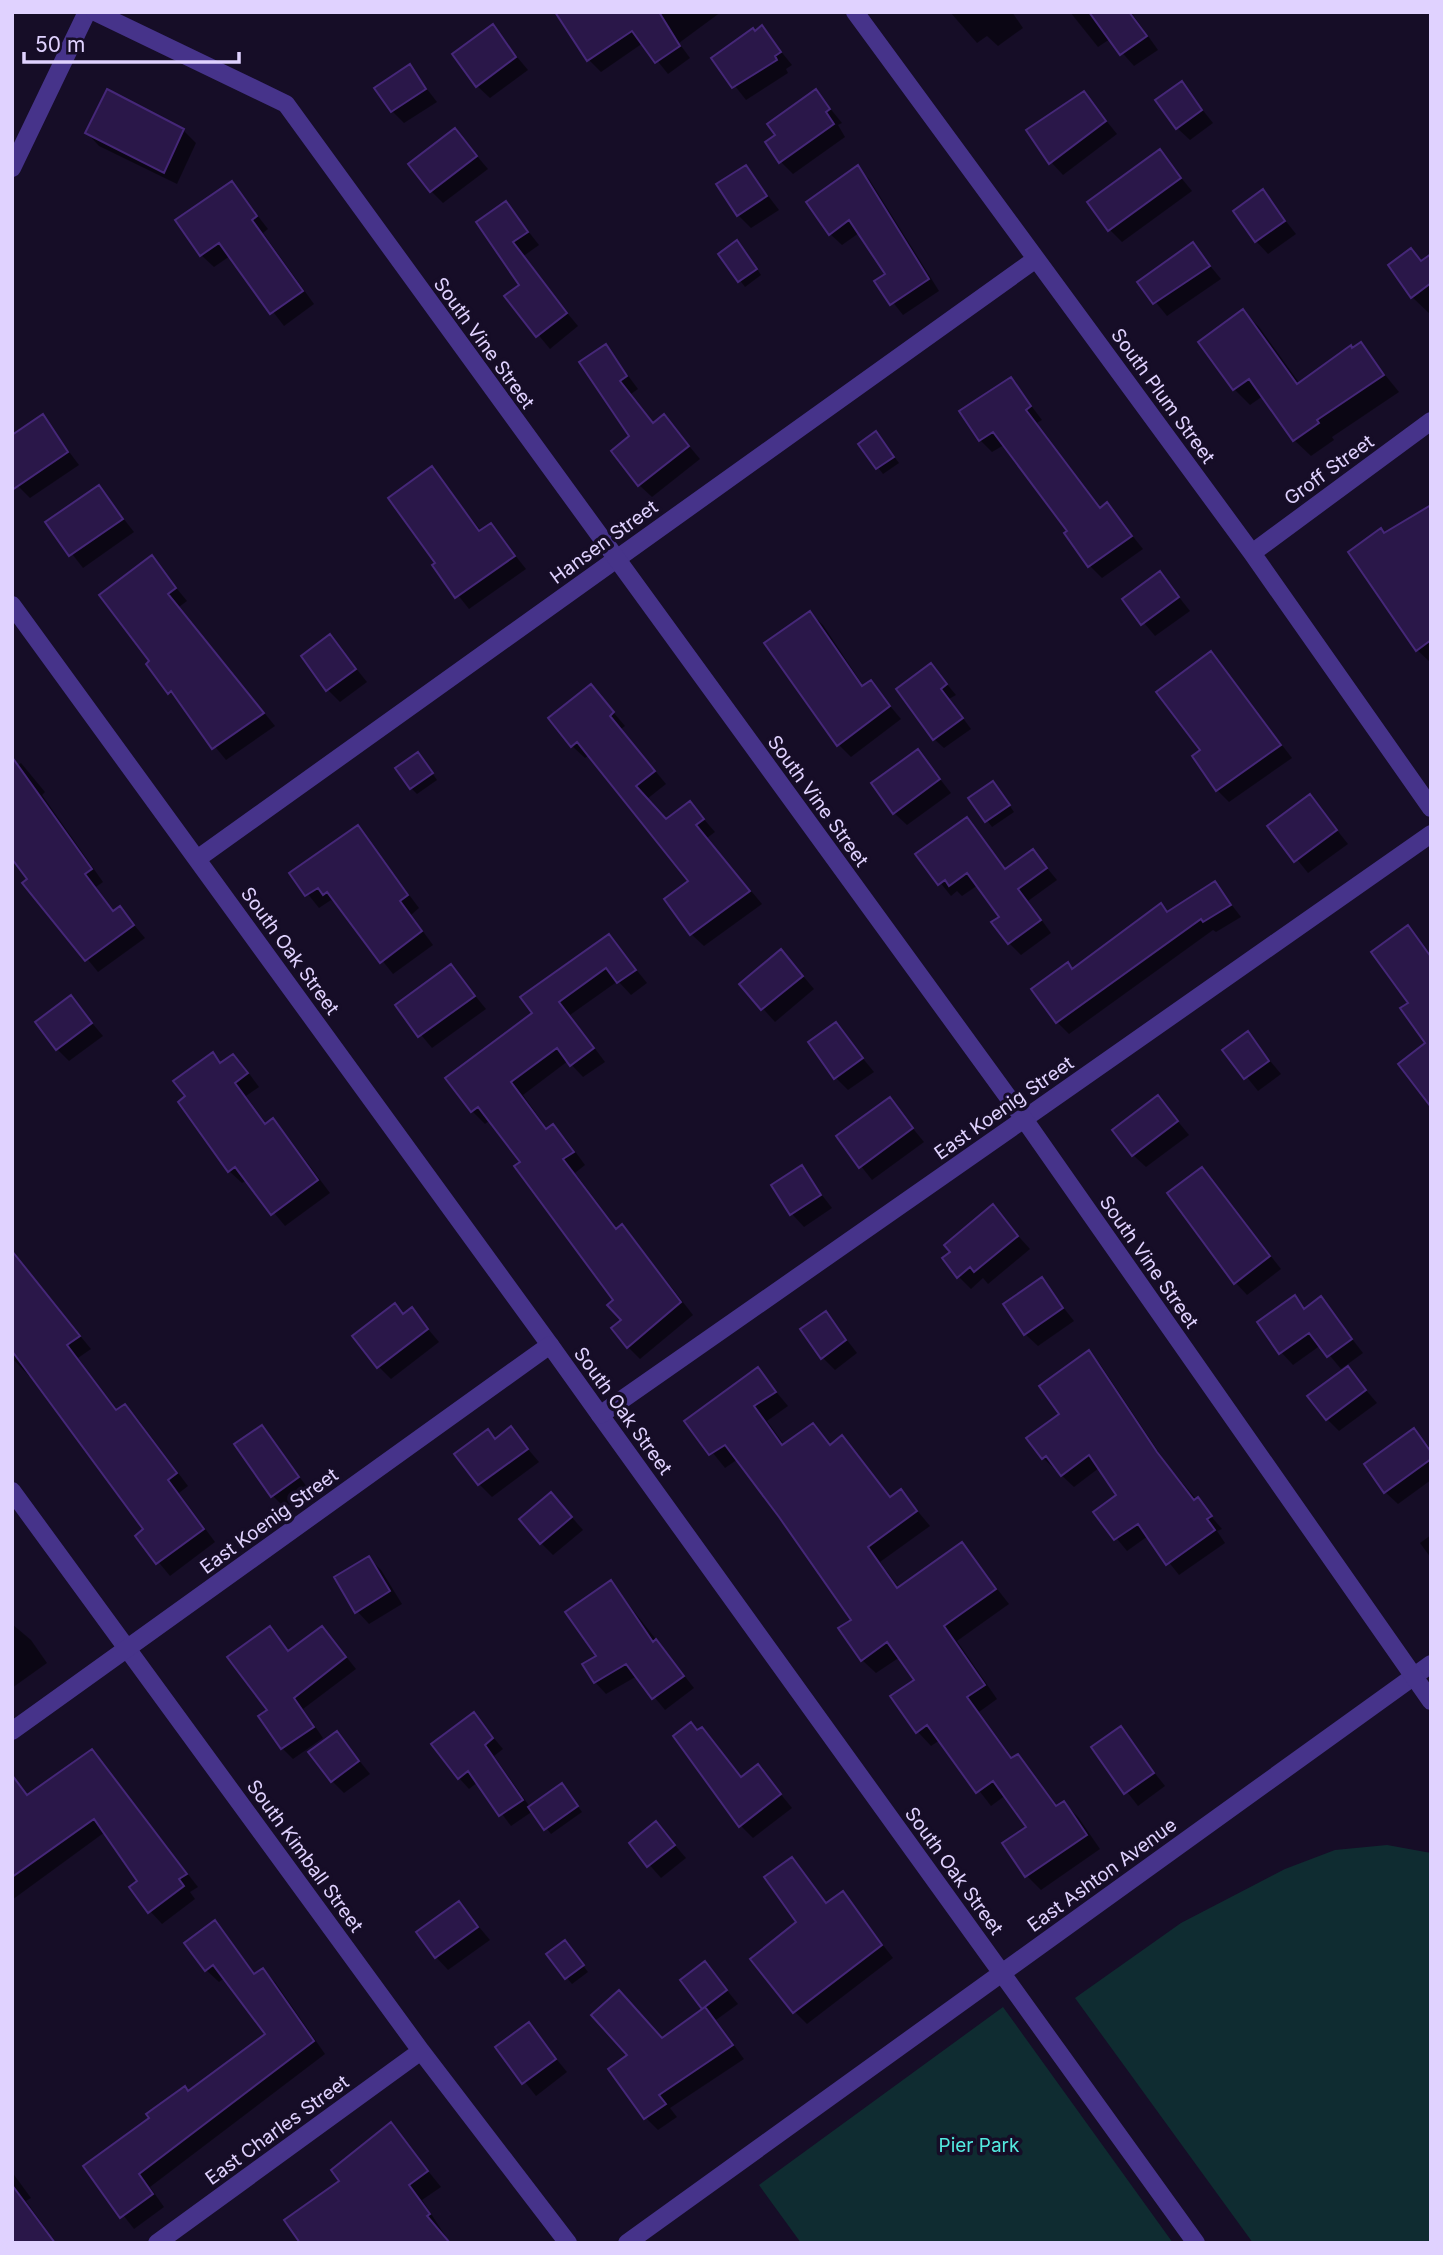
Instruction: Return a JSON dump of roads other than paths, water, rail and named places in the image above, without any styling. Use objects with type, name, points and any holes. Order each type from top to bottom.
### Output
[{"type":"street","points":[[12,168],[87,12]]},
{"type":"street","name":"South Vine Street","points":[[95,12],[286,104],[1024,1119],[1431,1701]]},
{"type":"street","name":"South Plum Street","points":[[855,12],[1252,553],[1431,808]]},
{"type":"street","name":"Hansen Street","points":[[197,859],[1036,259]]},
{"type":"street","name":"Groff Street","points":[[1252,553],[1431,421]]},
{"type":"street","name":"South Oak Street","points":[[12,605],[550,1345],[1196,2243]]},
{"type":"street","name":"East Koenig Street","points":[[600,1415],[1431,834]]},
{"type":"street","name":"East Koenig Street","points":[[12,1731],[550,1345]]},
{"type":"street","name":"South Kimball Street","points":[[12,1490],[421,2051],[568,2243]]},
{"type":"street","name":"East Ashton Avenue","points":[[627,2243],[1431,1664]]},
{"type":"street","name":"East Charles Street","points":[[157,2243],[421,2051]]},
{"type":"park label","name":"Pier Park","points":[[979,2145]]}]
